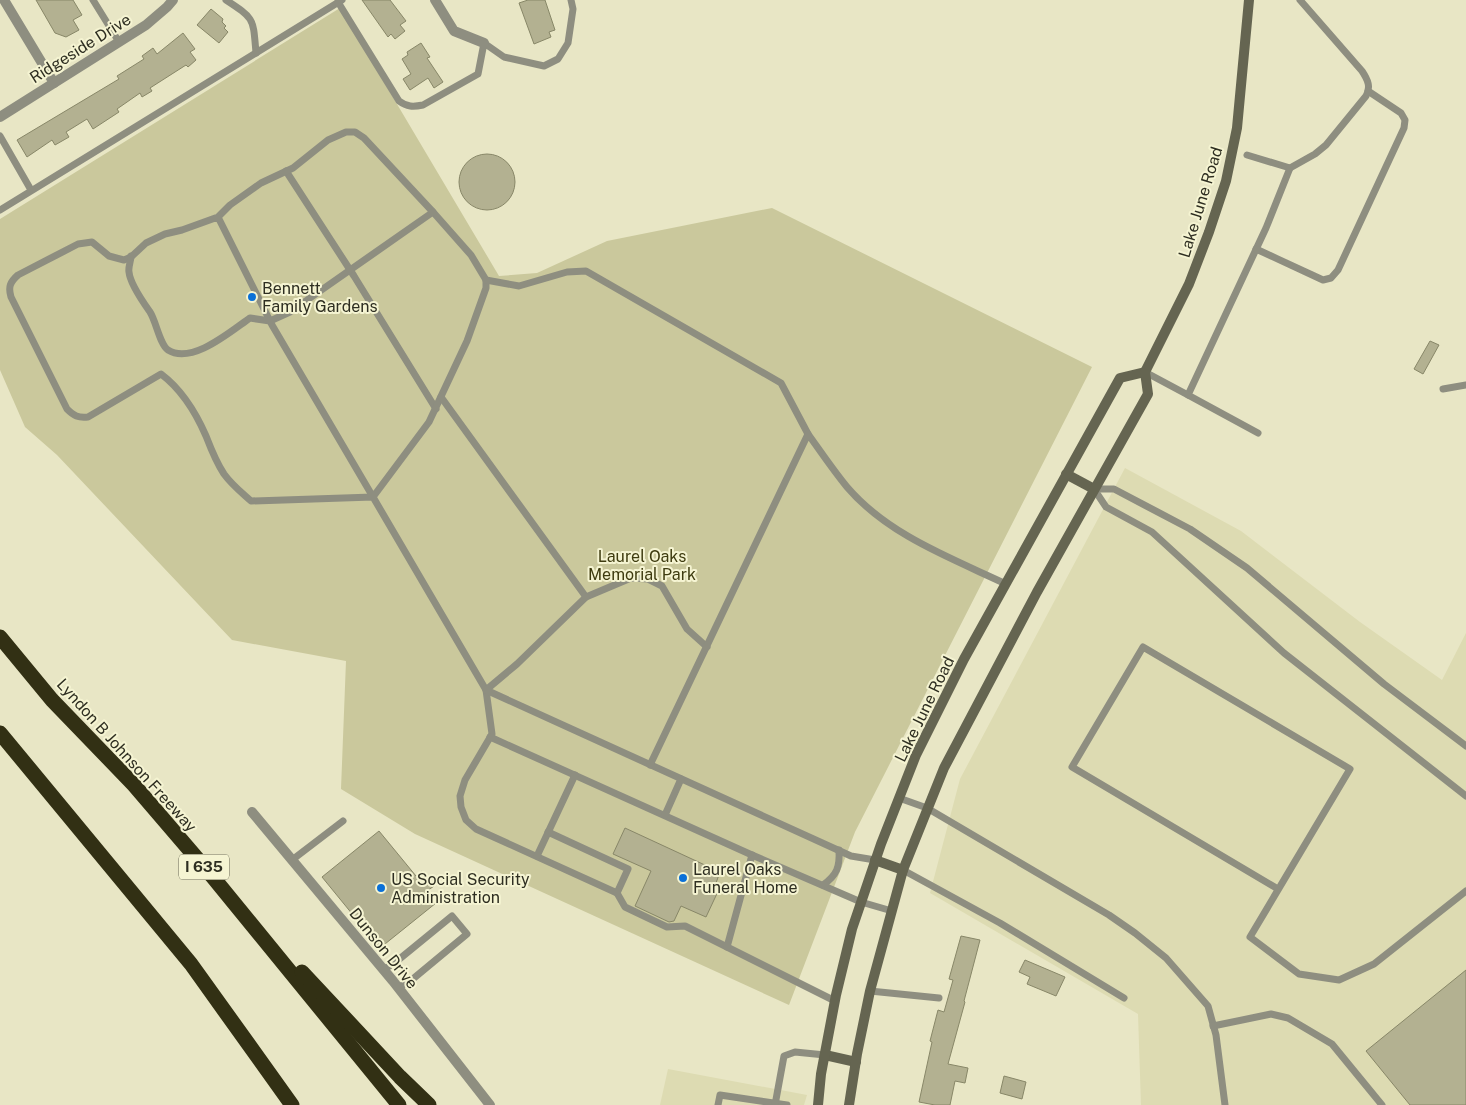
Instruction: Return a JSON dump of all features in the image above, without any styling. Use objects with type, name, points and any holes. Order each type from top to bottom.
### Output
[{"type":"highway","name":"Lyndon B Johnson Freeway","points":[[0,637],[52,700],[134,785],[212,876],[399,1105]]},
{"type":"highway","points":[[0,733],[191,964],[292,1105]]},
{"type":"highway","points":[[212,876],[400,1078],[428,1105]]},
{"type":"main road","name":"Lake June Road","points":[[818,1105],[835,1001],[852,929],[875,860],[916,755],[964,659],[1120,378],[1145,372],[1190,284],[1226,181],[1237,128],[1249,0]]},
{"type":"main road","points":[[850,1105],[856,1062],[870,991],[903,870],[927,808],[944,768],[1033,598],[1148,394],[1145,372]]},
{"type":"main road","points":[[1066,474],[1094,489]]},
{"type":"main road","points":[[875,860],[903,870]]},
{"type":"main road","points":[[825,1056],[856,1062]]},
{"type":"street","points":[[4,0],[54,83]]},
{"type":"street","name":"Ridgeside Drive","points":[[0,117],[146,25],[167,7],[172,0]]},
{"type":"street","points":[[435,0],[454,31],[484,43]]},
{"type":"street","name":"Dunson Drive","points":[[252,812],[384,970],[490,1105]]},
{"type":"lane","points":[[94,0],[119,42]]},
{"type":"lane","points":[[226,0],[250,17],[254,25],[256,53]]},
{"type":"lane","points":[[0,210],[340,1],[399,101],[406,106],[423,105],[478,74],[484,43],[504,57],[544,66],[558,59],[568,43],[573,8],[571,0]]},
{"type":"lane","points":[[1188,395],[1256,249],[1290,168],[1315,154],[1326,145],[1368,91],[1368,83],[1362,72],[1300,0]]},
{"type":"lane","points":[[1256,249],[1323,280],[1330,278],[1338,270],[1398,140],[1405,120],[1398,110],[1368,91]]},
{"type":"lane","points":[[346,132],[355,132],[364,138],[434,212],[471,255],[486,280],[486,288],[467,341],[430,422],[374,497],[251,500],[236,489],[224,473],[189,404],[161,374],[88,417],[80,418],[72,414],[67,409],[11,298],[9,288],[12,280],[18,275],[78,244],[92,242],[109,256],[124,260],[146,243],[165,234],[218,218],[230,205],[261,183],[286,171],[328,140],[346,132]]},
{"type":"lane","points":[[0,136],[31,190]]},
{"type":"lane","points":[[1247,155],[1290,168]]},
{"type":"lane","points":[[286,171],[351,271],[436,409]]},
{"type":"lane","points":[[131,256],[129,272],[136,291],[154,319],[163,343],[168,350],[181,354],[200,351],[250,318],[270,321],[290,312],[434,212]]},
{"type":"lane","points":[[218,218],[270,321],[486,690],[492,734],[465,780],[460,796],[461,808],[466,820],[476,829],[617,893],[625,907],[667,927],[685,926],[835,1001]]},
{"type":"lane","points":[[486,280],[519,286],[567,272],[586,271],[781,383],[808,434],[848,488],[879,516],[917,542],[1006,584]]},
{"type":"lane","points":[[1145,372],[1258,433]]},
{"type":"lane","points":[[1443,389],[1466,385]]},
{"type":"lane","points":[[441,397],[586,597]]},
{"type":"lane","points":[[650,765],[808,434]]},
{"type":"lane","points":[[1094,489],[1114,488],[1190,529],[1247,568],[1384,684],[1466,746]]},
{"type":"lane","points":[[1094,489],[1106,507],[1152,532],[1284,653],[1466,796]]},
{"type":"lane","points":[[486,690],[517,664],[586,597],[631,578],[648,579],[662,586],[686,630],[706,647]]},
{"type":"lane","points":[[1278,889],[1072,767],[1143,647],[1350,769],[1250,937],[1299,974],[1339,980],[1374,964],[1466,891]]},
{"type":"lane","points":[[486,690],[851,856],[875,860]]},
{"type":"lane","points":[[490,737],[752,855],[861,902],[892,911]]},
{"type":"lane","points":[[537,856],[575,775]]},
{"type":"lane","points":[[665,815],[681,779]]},
{"type":"lane","points":[[899,798],[927,808],[1109,914],[1166,958],[1208,1006],[1213,1026],[1225,1105]]},
{"type":"lane","points":[[292,860],[344,821]]},
{"type":"lane","points":[[548,832],[628,869],[617,893]]},
{"type":"lane","points":[[823,885],[833,877],[839,863],[839,850]]},
{"type":"lane","points":[[727,947],[752,855]]},
{"type":"lane","points":[[903,870],[1000,923],[1124,998]]},
{"type":"lane","points":[[384,970],[452,916],[467,934],[414,978],[398,988]]},
{"type":"lane","points":[[870,991],[939,998]]},
{"type":"lane","points":[[1213,1026],[1271,1014],[1288,1018],[1332,1044],[1382,1105]]},
{"type":"lane","points":[[775,1104],[784,1056],[795,1052],[825,1056]]},
{"type":"lane","points":[[718,1105],[720,1095],[787,1105]]},
{"type":"shaded area","points":[[1125,468],[1241,531],[1360,622],[1442,680],[1466,633],[1466,1105],[1141,1105],[1138,1014],[930,893],[960,779]]},
{"type":"shaded area","points":[[668,1069],[807,1095],[804,1105],[660,1105]]},
{"type":"green space","name":"Laurel Oaks Memorial Park","points":[[340,8],[499,276],[537,273],[607,241],[772,208],[1092,367],[855,832],[789,1005],[415,834],[341,789],[346,661],[232,640],[57,455],[25,427],[0,370],[0,219]]},
{"type":"building","points":[[36,0],[73,0],[82,15],[73,20],[79,30],[66,37],[55,33]]},
{"type":"building","points":[[362,0],[390,0],[406,21],[400,25],[405,31],[395,39],[391,34],[388,37]]},
{"type":"building","points":[[528,0],[545,0],[555,30],[549,32],[551,37],[534,44],[519,3]]},
{"type":"building","points":[[211,9],[223,19],[222,22],[226,26],[224,28],[228,32],[219,43],[197,25]]},
{"type":"building","points":[[183,33],[195,49],[190,52],[196,60],[188,67],[186,65],[150,88],[152,91],[142,97],[140,93],[117,109],[119,112],[93,129],[87,119],[66,132],[69,137],[55,145],[52,140],[27,157],[17,140],[119,79],[117,76],[144,59],[142,56],[153,48],[157,54]]},
{"type":"building","points":[[421,43],[430,57],[427,58],[443,82],[434,88],[428,78],[410,90],[403,79],[411,74],[402,59],[408,55],[407,52]]},
{"type":"building","points":[[487,154],[498,156],[507,162],[513,171],[515,182],[513,193],[507,202],[498,208],[487,210],[476,208],[467,202],[461,193],[459,182],[461,171],[467,162],[476,156]]},
{"type":"building","points":[[1430,341],[1439,345],[1423,374],[1414,369]]},
{"type":"building","name":"Laurel Oaks Funeral Home","points":[[625,828],[720,872],[716,883],[721,885],[706,917],[681,906],[674,921],[669,922],[635,906],[651,871],[613,854]]},
{"type":"building","name":"US Social Security Administration","points":[[379,831],[416,876],[422,871],[434,886],[427,891],[436,903],[380,948],[322,877]]},
{"type":"building","points":[[961,936],[980,940],[948,1064],[968,1068],[965,1083],[955,1081],[950,1105],[919,1102],[932,1042],[930,1041],[938,1010],[944,1012],[953,980],[949,979]]},
{"type":"building","points":[[1025,960],[1065,977],[1056,996],[1027,984],[1030,977],[1019,972]]},
{"type":"building","points":[[1466,970],[1466,1105],[1410,1105],[1366,1051]]},
{"type":"building","points":[[1004,1076],[1026,1082],[1022,1099],[1000,1093]]},
{"type":"place","name":"Bennett Family Gardens","points":[[252,297]]},
{"type":"place","name":"Laurel Oaks Funeral Home","points":[[683,878]]},
{"type":"place","name":"US Social Security Administration","points":[[381,888]]}]
